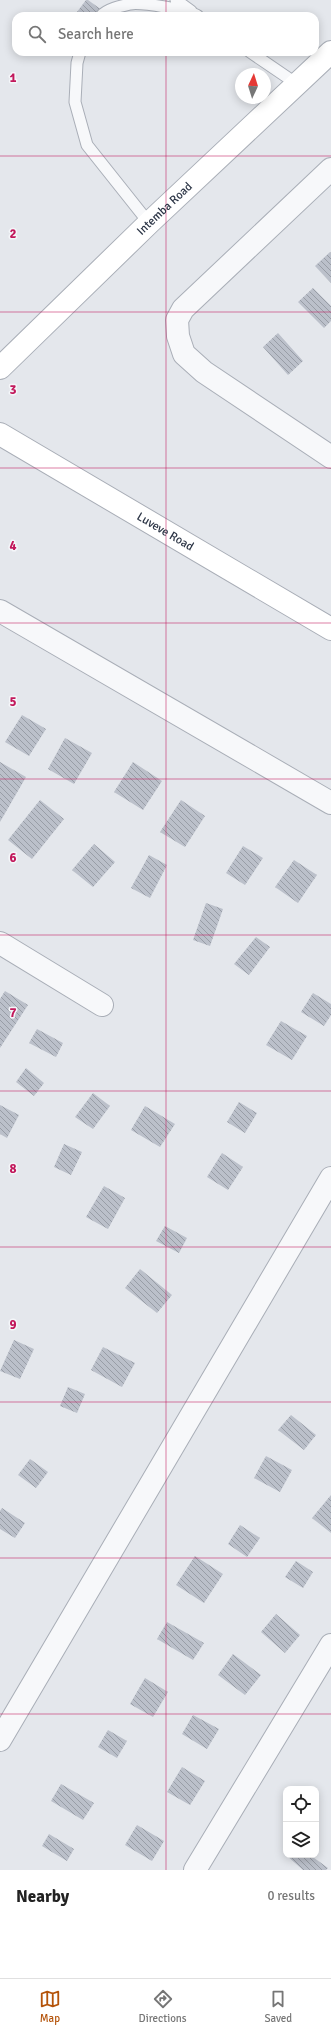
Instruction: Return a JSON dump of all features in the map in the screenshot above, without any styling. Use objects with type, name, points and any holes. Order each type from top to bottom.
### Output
[{"type":"street","name":"Intemba Road","points":[[0,368],[148,223],[331,52]]},
{"type":"street","points":[[331,169],[183,309],[177,320],[178,336],[184,354],[204,372],[331,457]]},
{"type":"street","name":"Luveve Road","points":[[0,434],[331,629]]},
{"type":"street","points":[[0,611],[331,803]]},
{"type":"street","points":[[0,943],[102,1005]]},
{"type":"street","points":[[0,1740],[331,1178]]},
{"type":"street","points":[[195,1870],[331,1645]]},
{"type":"lane","points":[[176,0],[192,12]]},
{"type":"lane","points":[[104,12],[131,4],[161,6],[184,12]]},
{"type":"lane","points":[[79,56],[77,62],[75,102],[86,145],[148,223]]},
{"type":"lane","points":[[256,56],[297,84]]},
{"type":"building","points":[[86,0],[88,0],[104,12],[77,12]]},
{"type":"building","points":[[330,252],[331,253],[331,283],[315,266]]},
{"type":"building","points":[[313,288],[331,306],[331,321],[324,328],[298,302]]},
{"type":"building","points":[[278,333],[303,361],[288,375],[263,347]]},
{"type":"building","points":[[22,715],[46,729],[29,756],[5,742]]},
{"type":"building","points":[[65,738],[92,753],[74,784],[48,769]]},
{"type":"building","points":[[0,762],[26,777],[0,822]]},
{"type":"building","points":[[133,762],[162,781],[143,810],[114,792]]},
{"type":"building","points":[[40,800],[64,819],[32,859],[8,840]]},
{"type":"building","points":[[181,800],[205,816],[185,847],[160,832]]},
{"type":"building","points":[[94,844],[115,862],[93,887],[72,870]]},
{"type":"building","points":[[243,846],[263,858],[245,885],[226,873]]},
{"type":"building","points":[[149,855],[167,865],[150,898],[131,888]]},
{"type":"building","points":[[294,860],[317,875],[298,903],[275,887]]},
{"type":"building","points":[[206,903],[223,909],[210,946],[193,940]]},
{"type":"building","points":[[256,937],[270,947],[249,975],[234,964]]},
{"type":"building","points":[[5,991],[28,1005],[0,1048],[0,999]]},
{"type":"building","points":[[313,993],[331,1004],[331,1015],[324,1026],[301,1012]]},
{"type":"building","points":[[281,1021],[307,1036],[292,1060],[266,1045]]},
{"type":"building","points":[[37,1029],[63,1043],[56,1057],[29,1043]]},
{"type":"building","points":[[26,1068],[44,1083],[34,1096],[16,1082]]},
{"type":"building","points":[[93,1093],[110,1106],[93,1129],[75,1117]]},
{"type":"building","points":[[239,1102],[257,1113],[245,1133],[227,1122]]},
{"type":"building","points":[[0,1105],[19,1115],[7,1138],[0,1134]]},
{"type":"building","points":[[145,1106],[175,1124],[160,1147],[131,1130]]},
{"type":"building","points":[[64,1144],[82,1152],[71,1175],[54,1167]]},
{"type":"building","points":[[222,1153],[243,1167],[228,1190],[207,1177]]},
{"type":"building","points":[[104,1186],[125,1198],[108,1229],[86,1217]]},
{"type":"building","points":[[165,1226],[187,1238],[179,1253],[156,1241]]},
{"type":"building","points":[[140,1269],[172,1295],[157,1313],[125,1288]]},
{"type":"building","points":[[14,1340],[34,1349],[20,1379],[0,1371]]},
{"type":"building","points":[[103,1347],[135,1363],[122,1387],[91,1370]]},
{"type":"building","points":[[68,1387],[85,1394],[77,1413],[60,1406]]},
{"type":"building","points":[[291,1415],[316,1435],[304,1450],[278,1430]]},
{"type":"building","points":[[266,1456],[292,1470],[280,1492],[254,1478]]},
{"type":"building","points":[[30,1459],[48,1472],[36,1488],[18,1475]]},
{"type":"building","points":[[331,1495],[331,1533],[312,1518]]},
{"type":"building","points":[[2,1508],[25,1523],[15,1538],[0,1529],[0,1511]]},
{"type":"building","points":[[240,1525],[260,1538],[247,1557],[228,1544]]},
{"type":"building","points":[[195,1556],[223,1574],[204,1603],[176,1585]]},
{"type":"building","points":[[296,1561],[313,1572],[303,1588],[285,1577]]},
{"type":"building","points":[[276,1614],[300,1635],[285,1653],[261,1632]]},
{"type":"building","points":[[167,1622],[204,1643],[193,1660],[157,1639]]},
{"type":"building","points":[[233,1654],[261,1675],[245,1695],[218,1675]]},
{"type":"building","points":[[145,1678],[168,1692],[153,1717],[130,1704]]},
{"type":"building","points":[[193,1715],[219,1729],[207,1749],[182,1734]]},
{"type":"building","points":[[108,1730],[127,1741],[117,1758],[98,1747]]},
{"type":"building","points":[[182,1767],[205,1781],[190,1805],[167,1792]]},
{"type":"building","points":[[61,1784],[94,1803],[83,1820],[51,1801]]},
{"type":"building","points":[[137,1825],[164,1841],[152,1861],[125,1845]]},
{"type":"building","points":[[49,1834],[74,1849],[67,1861],[42,1846]]},
{"type":"building","points":[[289,1858],[314,1858],[328,1868],[326,1870],[303,1870]]}]
